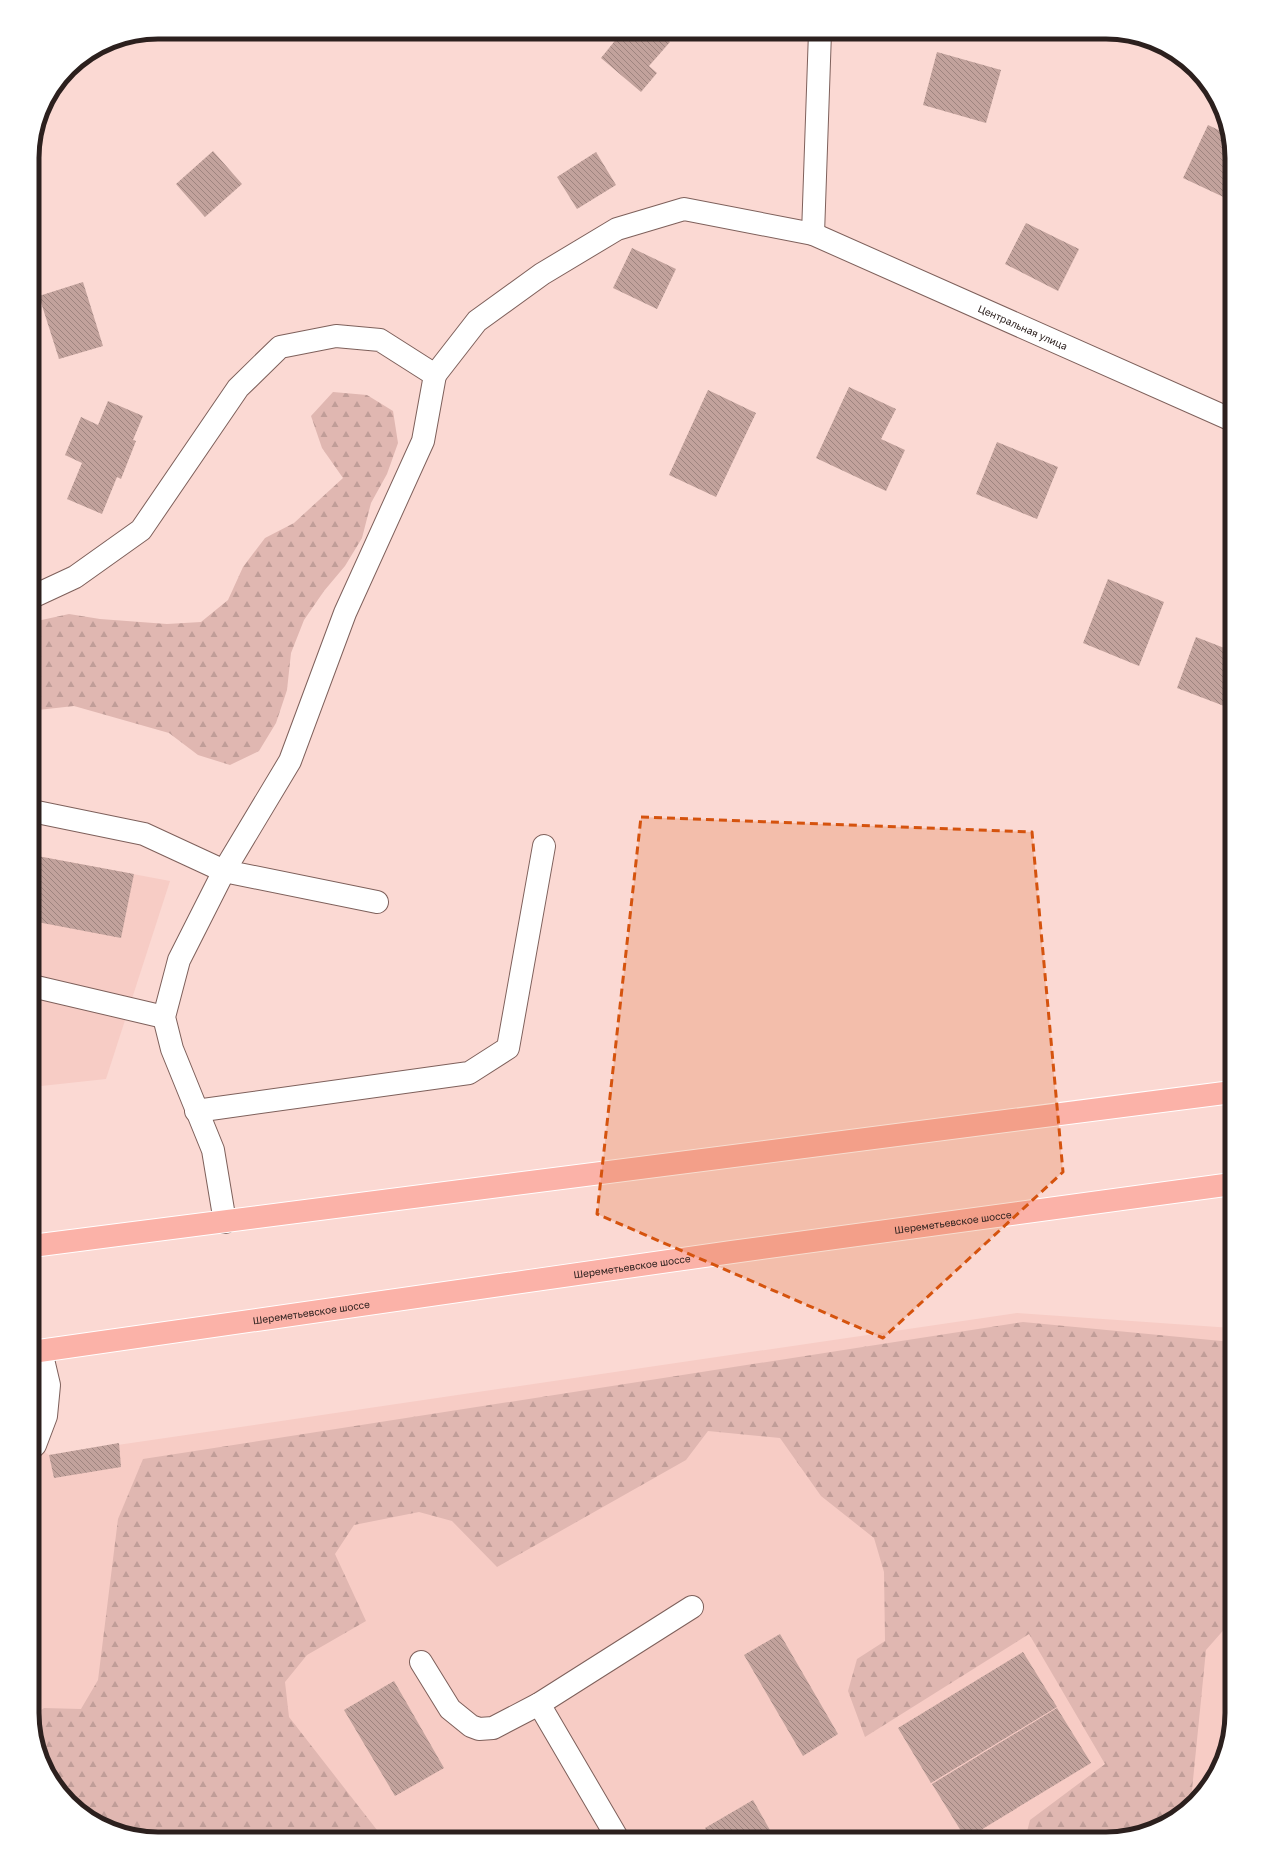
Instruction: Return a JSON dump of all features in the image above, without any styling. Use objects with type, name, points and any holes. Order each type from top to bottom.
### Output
[{"type":"main road","points":[[39,1245],[1225,1093]]},
{"type":"main road","name":"Шереметьевское шоссе","points":[[39,1352],[724,1253],[1225,1185]]},
{"type":"street","points":[[813,234],[820,39]]},
{"type":"street","name":"Центральная улица","points":[[435,375],[477,321],[542,274],[617,229],[684,209],[813,234],[1225,417]]},
{"type":"street","points":[[39,594],[75,578],[141,530],[238,388],[280,347],[336,336],[380,340],[435,375],[423,441],[345,614],[290,761],[224,871],[179,960],[164,1017],[172,1049],[213,1150],[226,1222]]},
{"type":"street","points":[[39,812],[144,834],[224,871],[377,902]]},
{"type":"street","points":[[196,1110],[469,1073],[508,1048],[544,846]]},
{"type":"street","points":[[39,988],[164,1017]]},
{"type":"street","points":[[39,1358],[49,1385],[46,1416],[39,1434]]},
{"type":"street","points":[[421,1662],[450,1710],[471,1726],[479,1729],[493,1728],[539,1704],[692,1607]]},
{"type":"street","points":[[539,1704],[614,1832]]},
{"type":"highlighted area","points":[[641,817],[1032,832],[1063,1172],[883,1338],[597,1214]]},
{"type":"shaded area","points":[[39,856],[170,881],[106,1079],[39,1086]]},
{"type":"shaded area","points":[[1017,1313],[1225,1328],[1225,1713],[1221,1744],[1209,1773],[1200,1786],[1179,1807],[1152,1823],[1122,1831],[150,1832],[134,1830],[119,1826],[98,1816],[74,1797],[55,1773],[43,1744],[39,1713],[39,1449],[49,1455]]},
{"type":"green space","points":[[333,392],[367,395],[393,411],[398,443],[387,474],[371,503],[362,538],[345,566],[324,591],[304,620],[291,653],[287,690],[276,723],[259,751],[230,765],[198,755],[169,733],[74,706],[39,710],[39,621],[69,614],[100,619],[167,624],[201,622],[228,600],[243,567],[265,538],[294,523],[343,478],[322,448],[311,416]]},
{"type":"green space","points":[[1023,1322],[1225,1341],[1225,1628],[1206,1650],[1191,1795],[1166,1816],[1137,1828],[1106,1832],[1027,1832],[1030,1820],[1105,1764],[1029,1634],[865,1737],[848,1691],[857,1659],[885,1641],[884,1572],[874,1538],[821,1496],[780,1438],[708,1431],[686,1460],[497,1567],[452,1521],[419,1512],[354,1525],[335,1554],[366,1621],[307,1655],[285,1682],[289,1717],[379,1832],[150,1832],[119,1826],[98,1816],[85,1807],[64,1786],[48,1759],[40,1729],[39,1712],[44,1708],[81,1709],[98,1680],[118,1519],[143,1459]]},
{"type":"building","points":[[616,39],[666,39],[670,42],[649,66],[657,73],[641,92],[601,58]]},
{"type":"building","points":[[937,52],[1001,70],[986,123],[923,105]]},
{"type":"building","points":[[1208,125],[1222,132],[1225,158],[1225,198],[1183,178]]},
{"type":"building","points":[[213,151],[242,184],[205,217],[176,184]]},
{"type":"building","points":[[596,152],[616,185],[577,209],[557,177]]},
{"type":"building","points":[[1026,223],[1079,249],[1058,291],[1005,264]]},
{"type":"building","points":[[632,248],[676,269],[657,309],[613,288]]},
{"type":"building","points":[[83,282],[103,346],[59,359],[39,296]]},
{"type":"building","points":[[849,387],[896,409],[881,439],[905,450],[886,491],[816,458]]},
{"type":"building","points":[[708,390],[756,413],[716,497],[669,475]]},
{"type":"building","points":[[108,401],[143,416],[133,440],[136,441],[121,479],[117,477],[102,514],[67,499],[82,463],[65,455],[81,417],[98,425]]},
{"type":"building","points":[[997,442],[1058,467],[1037,519],[976,494]]},
{"type":"building","points":[[1108,579],[1164,602],[1139,666],[1083,643]]},
{"type":"building","points":[[1196,637],[1225,648],[1225,706],[1177,688]]},
{"type":"building","points":[[39,856],[134,874],[121,938],[39,922]]},
{"type":"building","points":[[119,1443],[121,1467],[54,1478],[49,1455]]},
{"type":"building","points":[[780,1634],[838,1734],[803,1756],[744,1655]]},
{"type":"building","points":[[1023,1652],[1057,1707],[931,1783],[898,1728]]},
{"type":"building","points":[[394,1681],[444,1768],[395,1796],[344,1710]]},
{"type":"building","points":[[1057,1708],[1091,1763],[978,1832],[962,1832],[932,1784]]},
{"type":"building","points":[[753,1800],[771,1832],[707,1832],[705,1828]]}]
